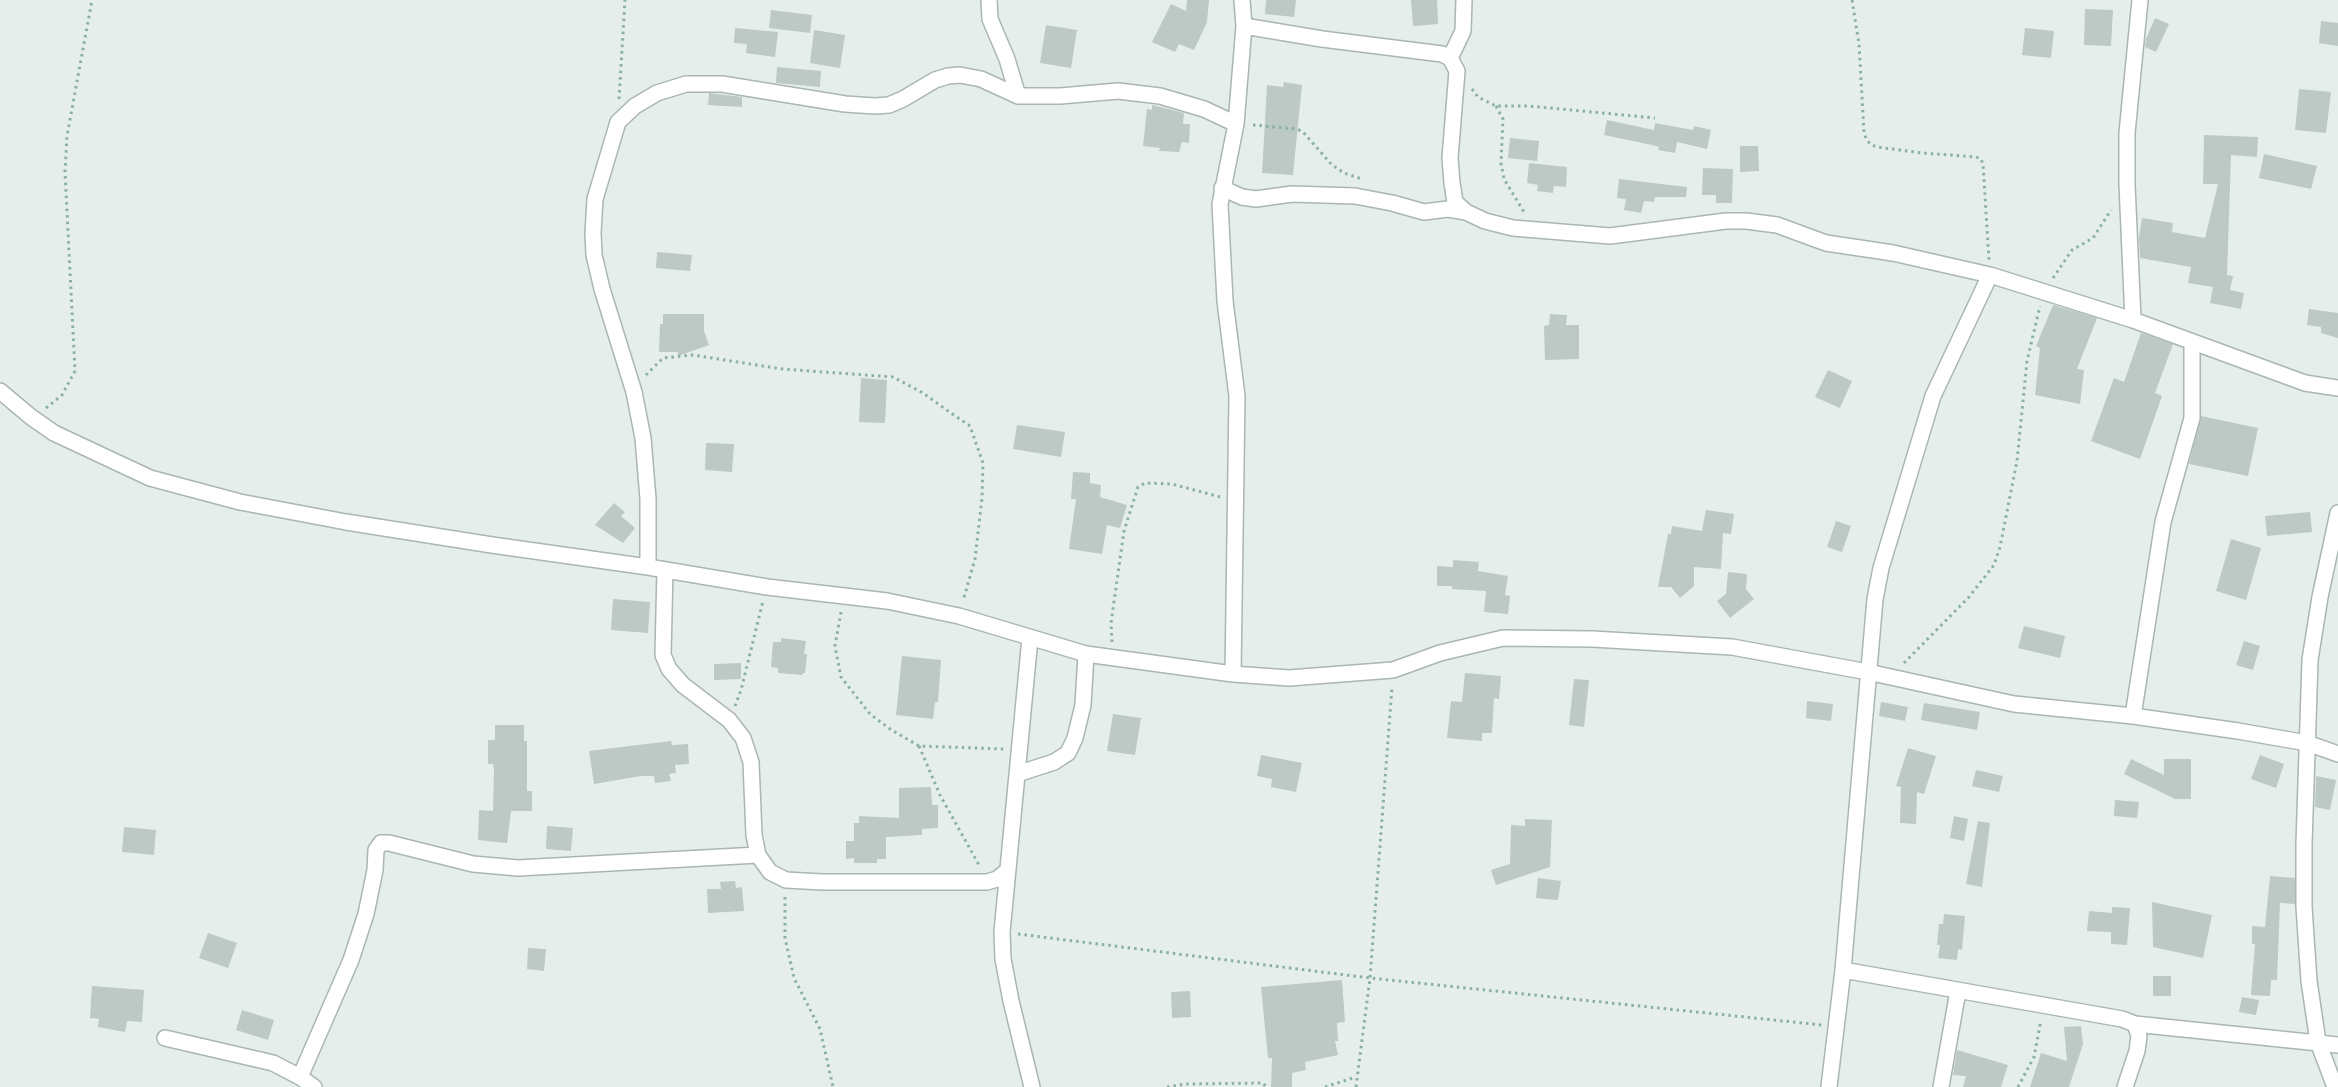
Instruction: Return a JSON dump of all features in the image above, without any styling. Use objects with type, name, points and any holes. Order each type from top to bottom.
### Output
[{"type":"street","points":[[988,0],[990,19],[1008,59],[1018,96]]},
{"type":"street","points":[[1233,674],[1238,396],[1222,265],[1222,188],[1236,124],[1244,26],[1242,0]]},
{"type":"street","points":[[1450,58],[1463,31],[1464,0]]},
{"type":"street","points":[[2133,320],[2127,184],[2127,133],[2140,0]]},
{"type":"street","points":[[1244,26],[1322,39],[1442,54],[1450,58],[1457,71],[1450,158],[1452,183],[1455,202],[1466,212]]},
{"type":"street","points":[[648,566],[648,499],[645,456],[634,392],[594,255],[595,199],[618,122],[635,106],[657,93],[686,84],[722,84],[845,104],[875,106],[903,99],[935,80],[960,75],[981,79],[1018,96],[1060,96],[1118,91],[1160,96],[1204,109],[1236,124]]},
{"type":"street","points":[[1222,188],[1242,197],[1256,199],[1292,194],[1355,196],[1392,203],[1424,212],[1448,209],[1466,212],[1485,221],[1533,230],[1610,236],[1726,222],[1759,222],[1777,225],[1826,243],[1893,253],[1990,275],[2133,320],[2306,383],[2338,388]]},
{"type":"street","points":[[1829,1087],[1843,970],[1875,599],[1881,568],[1933,396],[1990,275]]},
{"type":"street","points":[[2132,716],[2164,522],[2192,418],[2192,342]]},
{"type":"street","points":[[6,396],[54,433],[150,478],[240,502],[394,530],[648,566],[767,587],[887,601],[958,616],[1086,654],[1112,658],[1233,674],[1289,678],[1393,670],[1477,643],[1503,638],[1536,637],[1732,648],[1868,672],[2014,704],[2132,716],[2306,743],[2338,754]]},
{"type":"street","points":[[2335,1087],[2318,1042],[2309,981],[2304,907],[2306,743],[2310,660],[2320,597],[2338,513]]},
{"type":"street","points":[[665,570],[663,655],[669,670],[683,685],[729,720],[743,738],[751,762],[754,835],[758,855],[770,872],[786,880],[987,882],[997,879],[1007,871]]},
{"type":"street","points":[[1030,638],[1002,932],[1003,959],[1011,1001],[1032,1087]]},
{"type":"street","points":[[1016,774],[1054,762],[1068,753],[1075,738],[1083,705],[1086,654]]},
{"type":"street","points":[[300,1077],[351,960],[366,914],[375,870],[376,850],[381,843],[389,843],[473,864],[518,868],[758,855]]},
{"type":"street","points":[[1843,970],[1958,991],[2044,1004],[2122,1019],[2135,1024],[2338,1045]]},
{"type":"street","points":[[1941,1087],[1958,991]]},
{"type":"street","points":[[2125,1087],[2137,1051],[2139,1036],[2135,1024]]},
{"type":"street","points":[[164,1038],[273,1063],[300,1077],[314,1087]]},
{"type":"path","points":[[31,417],[62,395],[75,371],[65,172],[67,136],[92,0]]},
{"type":"path","points":[[618,122],[625,0]]},
{"type":"path","points":[[1852,0],[1859,44],[1864,132],[1866,138],[1870,144],[1877,147],[1981,159],[1983,164],[1990,275]]},
{"type":"path","points":[[1470,83],[1478,96],[1496,106],[1529,106],[1656,118]]},
{"type":"path","points":[[1496,106],[1503,119],[1501,163],[1504,179],[1533,230]]},
{"type":"path","points":[[1236,124],[1297,129],[1303,132],[1332,165],[1344,173],[1367,180]]},
{"type":"path","points":[[1889,677],[1969,597],[1994,565],[2000,547],[2017,461],[2026,361],[2043,293],[2067,256],[2093,238],[2112,208]]},
{"type":"path","points":[[634,392],[663,358],[693,355],[782,369],[893,377],[923,393],[970,426],[983,463],[982,498],[975,559],[958,616]]},
{"type":"path","points":[[1112,658],[1111,623],[1124,531],[1138,487],[1145,483],[1172,484],[1235,501]]},
{"type":"path","points":[[729,720],[741,690],[767,587]]},
{"type":"path","points":[[846,596],[839,619],[836,646],[841,677],[870,714],[890,729],[919,746],[1019,750]]},
{"type":"path","points":[[1356,1087],[1370,978],[1393,670]]},
{"type":"path","points":[[919,746],[940,795],[987,882]]},
{"type":"path","points":[[786,880],[783,917],[794,978],[820,1029],[833,1087]]},
{"type":"path","points":[[1002,932],[1370,978],[1835,1027]]},
{"type":"path","points":[[2018,1087],[2034,1057],[2044,1004]]},
{"type":"path","points":[[1326,1087],[1356,1077]]},
{"type":"path","points":[[1167,1087],[1186,1084],[1263,1083],[1266,1087]]},
{"type":"building","points":[[1187,0],[1209,0],[1207,22],[1194,50],[1179,44],[1175,52],[1152,42],[1171,4],[1186,11]]},
{"type":"building","points":[[1266,0],[1296,0],[1294,17],[1265,14]]},
{"type":"building","points":[[1411,0],[1437,0],[1438,24],[1413,26]]},
{"type":"building","points":[[2085,9],[2113,10],[2111,46],[2084,45]]},
{"type":"building","points":[[771,10],[812,15],[810,33],[769,28]]},
{"type":"building","points":[[2155,18],[2169,24],[2156,52],[2145,47],[2146,39]]},
{"type":"building","points":[[2321,21],[2338,23],[2338,46],[2319,43]]},
{"type":"building","points":[[1046,25],[1077,30],[1071,68],[1040,63]]},
{"type":"building","points":[[735,28],[778,32],[775,57],[746,53],[747,44],[734,43]]},
{"type":"building","points":[[2025,28],[2054,31],[2051,58],[2022,55]]},
{"type":"building","points":[[814,30],[845,35],[840,68],[810,63]]},
{"type":"building","points":[[777,67],[821,71],[820,87],[776,83]]},
{"type":"building","points":[[1284,82],[1302,85],[1293,175],[1262,173],[1267,85],[1283,87]]},
{"type":"building","points":[[2299,89],[2331,92],[2326,133],[2295,130]]},
{"type":"building","points":[[709,93],[742,97],[742,107],[708,105]]},
{"type":"building","points":[[1152,105],[1184,113],[1183,124],[1190,124],[1189,143],[1182,142],[1179,152],[1159,151],[1160,148],[1143,146],[1147,109],[1152,110]]},
{"type":"building","points":[[1607,120],[1654,130],[1655,123],[1693,130],[1694,126],[1711,130],[1707,149],[1677,142],[1675,153],[1658,150],[1659,147],[1652,145],[1604,135]]},
{"type":"building","points":[[2204,135],[2258,137],[2257,157],[2231,155],[2227,275],[2233,276],[2230,290],[2244,293],[2241,309],[2210,303],[2213,287],[2188,283],[2191,267],[2140,258],[2139,237],[2142,218],[2173,223],[2172,232],[2205,238],[2218,184],[2203,184]]},
{"type":"building","points":[[1510,138],[1539,141],[1537,161],[1508,158]]},
{"type":"building","points":[[1740,146],[1758,146],[1759,171],[1740,172]]},
{"type":"building","points":[[2264,154],[2317,166],[2311,189],[2259,178]]},
{"type":"building","points":[[1529,163],[1567,167],[1566,187],[1554,186],[1553,193],[1537,191],[1538,185],[1527,183]]},
{"type":"building","points":[[1703,168],[1733,169],[1732,203],[1716,203],[1716,195],[1702,195]]},
{"type":"building","points":[[1619,179],[1687,187],[1686,197],[1655,197],[1654,202],[1644,201],[1641,213],[1624,210],[1626,199],[1617,198]]},
{"type":"building","points":[[657,252],[692,255],[690,271],[656,268]]},
{"type":"building","points":[[2053,305],[2097,318],[2077,369],[2084,370],[2080,404],[2035,395],[2040,348],[2036,346]]},
{"type":"building","points":[[2309,309],[2338,313],[2338,338],[2321,333],[2321,327],[2307,325]]},
{"type":"building","points":[[663,314],[704,314],[704,331],[709,345],[678,356],[678,352],[659,352],[660,324],[663,324]]},
{"type":"building","points":[[1550,314],[1567,315],[1566,325],[1579,325],[1579,359],[1545,360],[1544,326],[1549,325]]},
{"type":"building","points":[[2141,333],[2173,344],[2155,393],[2162,396],[2140,459],[2091,441],[2114,378],[2124,382]]},
{"type":"building","points":[[1828,370],[1852,381],[1840,408],[1815,397]]},
{"type":"building","points":[[861,378],[887,380],[885,423],[859,422]]},
{"type":"building","points":[[2201,416],[2258,428],[2248,476],[2189,464]]},
{"type":"building","points":[[1017,425],[1065,432],[1061,457],[1013,449]]},
{"type":"building","points":[[706,443],[734,444],[732,472],[705,470]]},
{"type":"building","points":[[1073,472],[1090,473],[1090,483],[1101,485],[1100,497],[1127,505],[1120,528],[1107,525],[1102,554],[1069,549],[1076,499],[1071,499]]},
{"type":"building","points":[[614,503],[625,512],[621,516],[635,528],[623,543],[595,525]]},
{"type":"building","points":[[1706,510],[1734,514],[1731,534],[1723,533],[1721,569],[1694,567],[1694,586],[1680,598],[1671,587],[1658,587],[1668,534],[1671,534],[1672,526],[1702,531]]},
{"type":"building","points":[[2310,512],[2312,532],[2267,536],[2265,516]]},
{"type":"building","points":[[1836,521],[1851,526],[1842,552],[1827,547]]},
{"type":"building","points":[[2231,539],[2261,548],[2246,600],[2216,591]]},
{"type":"building","points":[[1453,560],[1479,562],[1478,571],[1508,576],[1505,595],[1510,596],[1508,614],[1484,612],[1486,591],[1452,589],[1452,586],[1437,586],[1437,566],[1453,567]]},
{"type":"building","points":[[1728,572],[1747,574],[1746,589],[1754,599],[1730,618],[1717,601],[1726,594]]},
{"type":"building","points":[[613,599],[650,602],[648,633],[611,630]]},
{"type":"building","points":[[2024,626],[2065,636],[2060,658],[2018,648]]},
{"type":"building","points":[[781,638],[806,641],[804,654],[807,654],[805,673],[803,675],[778,673],[778,668],[771,667],[773,642],[781,642]]},
{"type":"building","points":[[2244,641],[2260,646],[2253,670],[2236,665]]},
{"type":"building","points":[[902,656],[941,660],[938,702],[935,702],[933,719],[896,715]]},
{"type":"building","points":[[741,663],[741,679],[714,680],[714,664]]},
{"type":"building","points":[[1465,673],[1501,676],[1499,699],[1494,698],[1492,733],[1482,733],[1482,741],[1447,738],[1451,701],[1462,702]]},
{"type":"building","points":[[1574,679],[1589,680],[1584,727],[1569,725]]},
{"type":"building","points":[[1807,701],[1833,704],[1831,721],[1806,718]]},
{"type":"building","points":[[1881,702],[1908,707],[1905,721],[1879,716]]},
{"type":"building","points":[[1924,703],[1980,712],[1977,730],[1921,720]]},
{"type":"building","points":[[1113,714],[1141,718],[1135,755],[1107,751]]},
{"type":"building","points":[[495,725],[524,725],[524,741],[527,741],[527,791],[532,791],[532,811],[511,811],[507,843],[478,840],[479,810],[493,811],[494,769],[493,764],[488,764],[488,740],[495,740]]},
{"type":"building","points":[[671,741],[672,745],[688,744],[689,764],[675,765],[676,773],[669,774],[671,781],[655,783],[654,776],[641,776],[594,784],[589,751]]},
{"type":"building","points":[[1908,748],[1936,756],[1924,794],[1917,792],[1916,824],[1900,823],[1901,787],[1896,786]]},
{"type":"building","points":[[1261,755],[1302,763],[1296,792],[1271,787],[1272,779],[1257,776]]},
{"type":"building","points":[[2260,755],[2284,764],[2276,788],[2251,779]]},
{"type":"building","points":[[2131,759],[2164,775],[2164,759],[2191,759],[2191,799],[2175,799],[2124,774]]},
{"type":"building","points":[[1976,770],[2003,776],[1999,792],[1972,786]]},
{"type":"building","points":[[2316,776],[2336,780],[2330,810],[2315,807]]},
{"type":"building","points":[[931,787],[932,805],[938,805],[938,828],[922,829],[922,835],[886,837],[886,859],[877,859],[877,863],[854,863],[854,858],[846,859],[846,841],[854,841],[854,823],[859,823],[859,816],[899,818],[899,788]]},
{"type":"building","points":[[2115,800],[2139,802],[2137,818],[2114,816]]},
{"type":"building","points":[[1954,816],[1968,819],[1964,841],[1950,838]]},
{"type":"building","points":[[1525,819],[1552,820],[1550,867],[1496,885],[1491,870],[1510,864],[1511,825],[1525,826]]},
{"type":"building","points":[[1978,821],[1990,823],[1982,887],[1966,884]]},
{"type":"building","points":[[547,826],[573,828],[571,851],[546,849]]},
{"type":"building","points":[[124,827],[156,830],[154,855],[122,852]]},
{"type":"building","points":[[2270,876],[2295,878],[2295,904],[2280,903],[2277,980],[2271,980],[2270,996],[2251,995],[2255,944],[2252,944],[2252,926],[2265,927]]},
{"type":"building","points":[[1538,878],[1561,881],[1558,900],[1536,898]]},
{"type":"building","points":[[735,881],[736,888],[742,887],[744,911],[708,913],[707,889],[721,889],[720,882]]},
{"type":"building","points":[[2152,902],[2212,915],[2203,958],[2153,947]]},
{"type":"building","points":[[2112,907],[2130,908],[2127,945],[2111,944],[2111,932],[2087,931],[2089,911],[2112,913]]},
{"type":"building","points":[[1944,914],[1965,916],[1962,950],[1958,949],[1957,960],[1938,958],[1940,945],[1937,945],[1939,924],[1943,924]]},
{"type":"building","points":[[208,933],[237,943],[228,968],[199,958]]},
{"type":"building","points":[[528,948],[546,949],[544,971],[527,969]]},
{"type":"building","points":[[2153,976],[2171,976],[2171,996],[2153,996]]},
{"type":"building","points":[[1342,980],[1345,1022],[1337,1023],[1338,1041],[1335,1041],[1338,1055],[1305,1062],[1306,1070],[1292,1073],[1292,1087],[1271,1087],[1272,1058],[1268,1058],[1261,987]]},
{"type":"building","points":[[92,986],[144,990],[142,1022],[127,1021],[125,1032],[98,1027],[99,1019],[90,1018]]},
{"type":"building","points":[[1190,991],[1191,1017],[1172,1018],[1171,992]]},
{"type":"building","points":[[2242,997],[2259,1000],[2256,1015],[2239,1012]]},
{"type":"building","points":[[242,1010],[274,1020],[268,1040],[236,1030]]},
{"type":"building","points":[[2081,1026],[2083,1044],[2069,1087],[2030,1087],[2041,1053],[2067,1061],[2064,1027]]},
{"type":"building","points":[[1957,1050],[2008,1065],[2001,1087],[1963,1087],[1966,1076],[1953,1075]]}]
